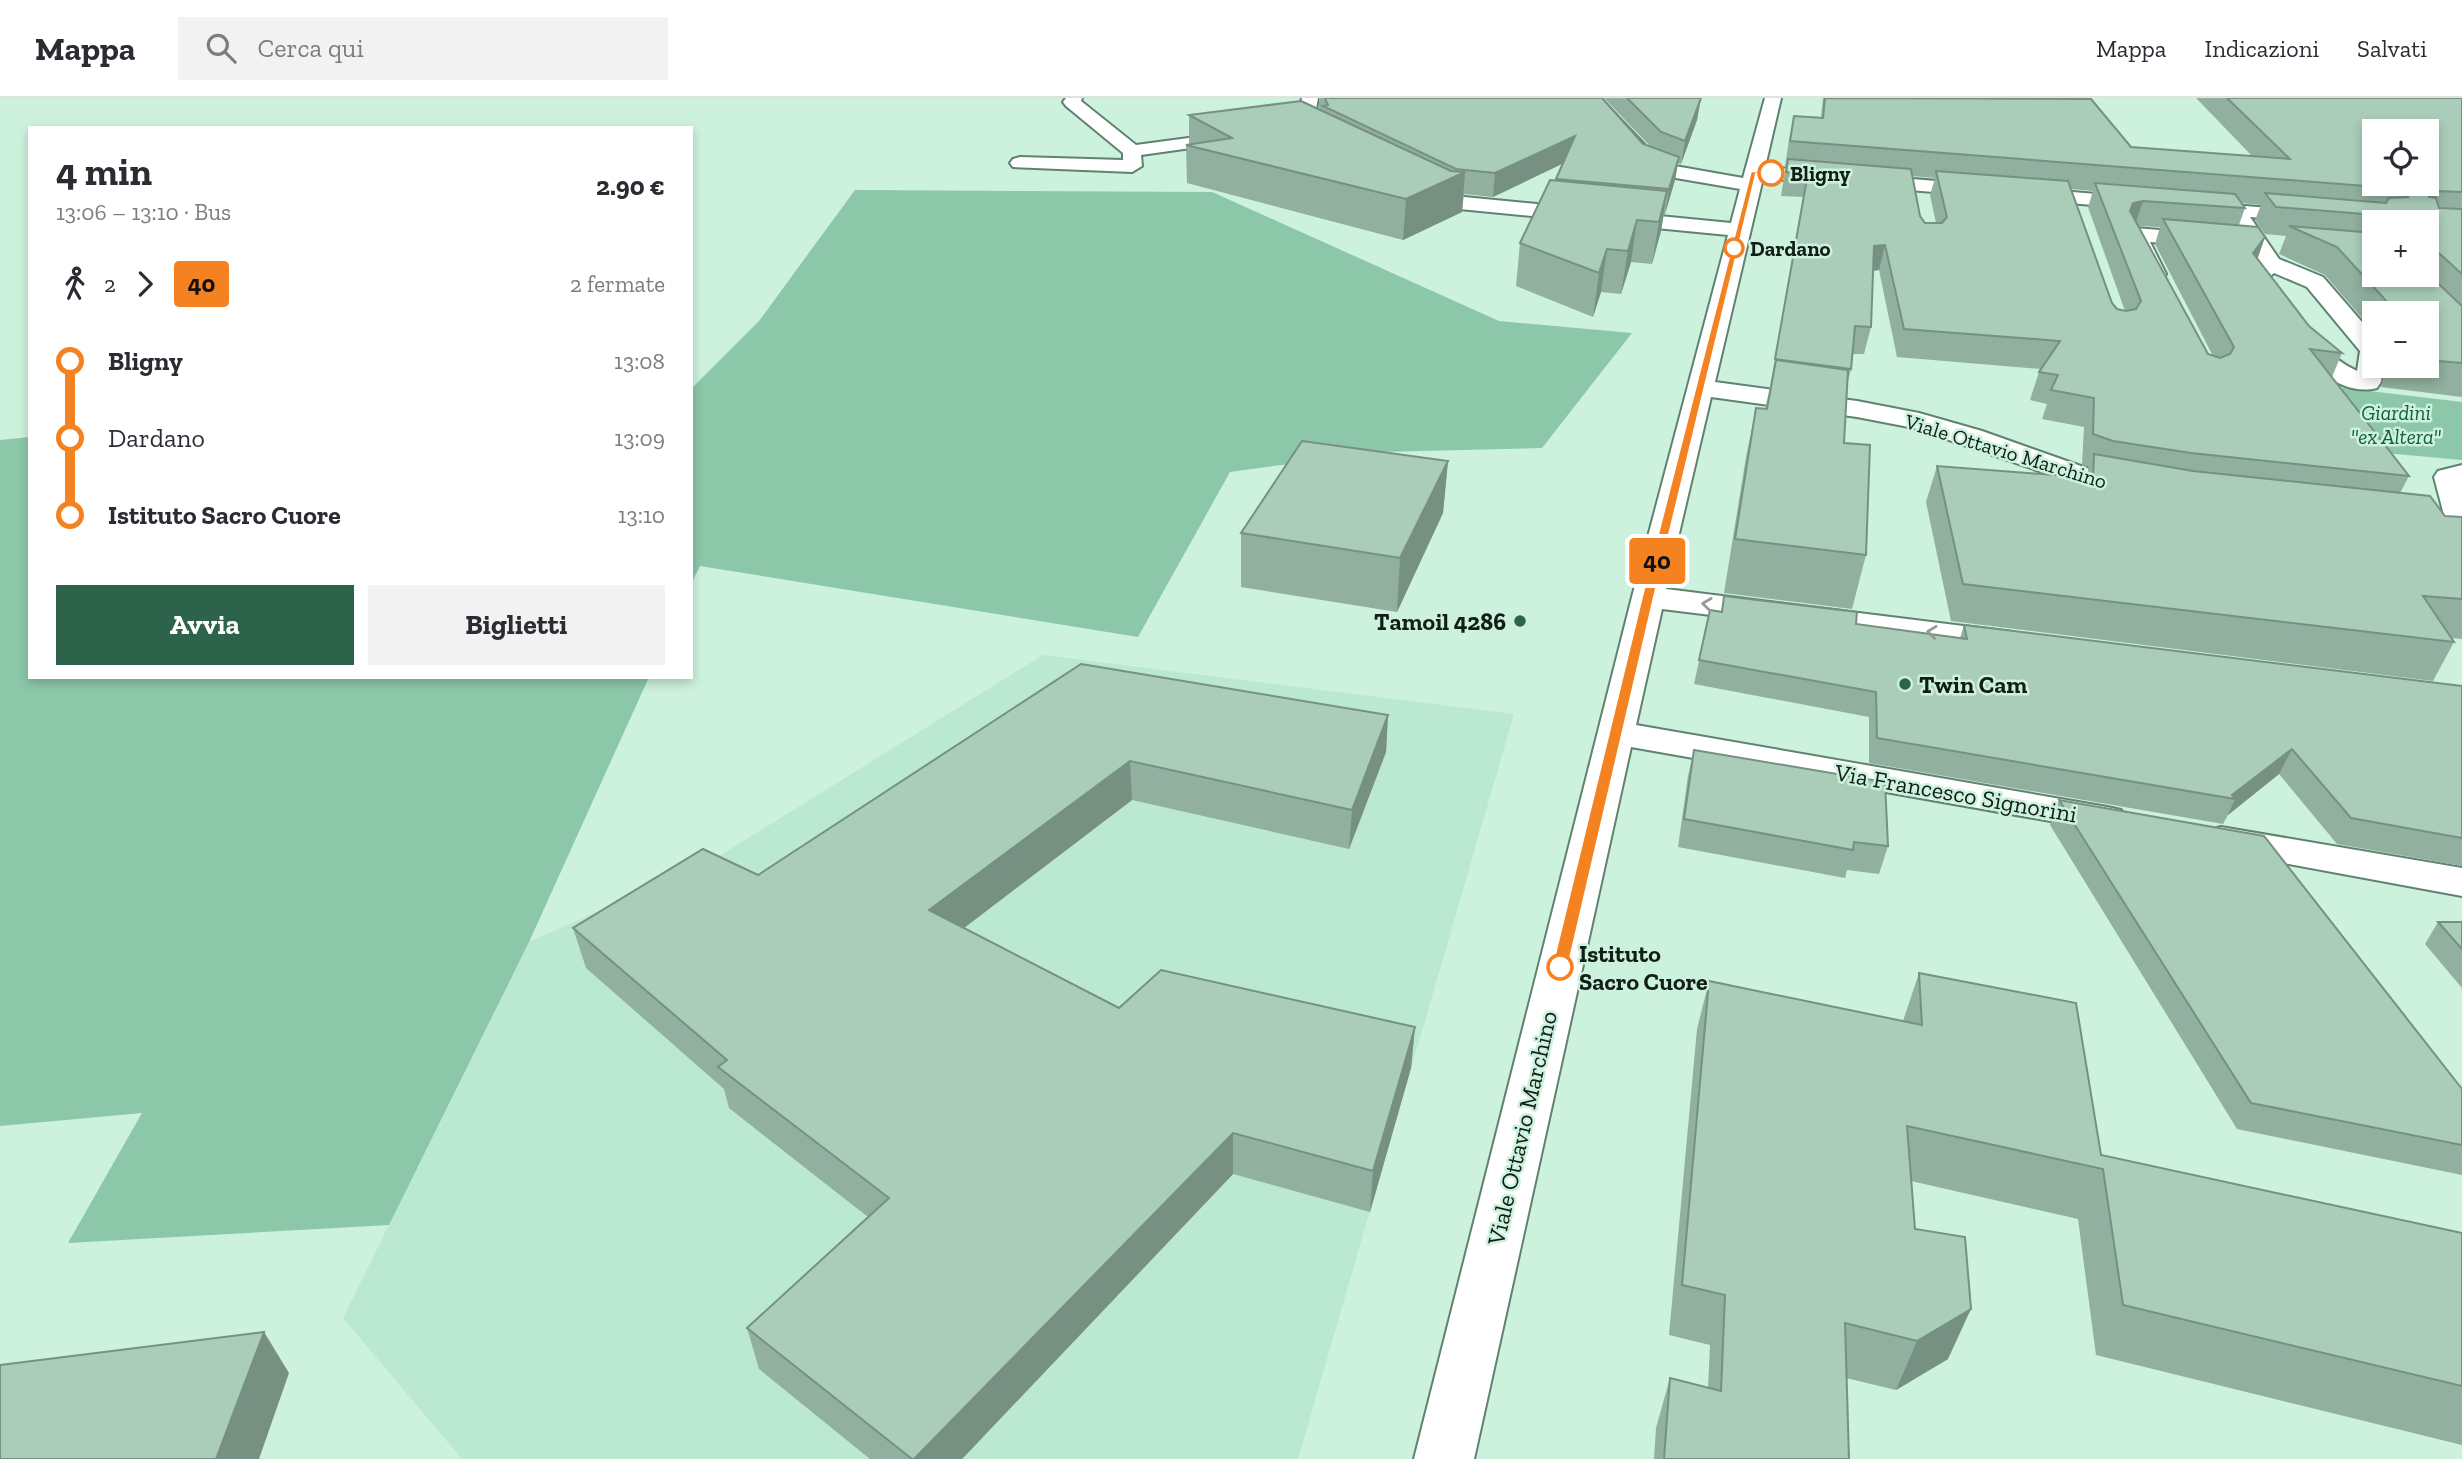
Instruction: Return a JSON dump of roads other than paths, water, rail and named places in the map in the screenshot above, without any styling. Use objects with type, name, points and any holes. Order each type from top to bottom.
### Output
[{"type":"street","points":[[1074,98],[1072,102],[1132,151],[1262,133]]},
{"type":"street","points":[[1310,98],[1296,129],[1353,153]]},
{"type":"street","points":[[1591,98],[1649,161],[1670,171],[1917,192],[2071,197],[2362,220]]},
{"type":"street","name":"Viale Ottavio Marchino","points":[[1444,1459],[1648,597],[1773,98]]},
{"type":"street","points":[[1020,163],[1132,166],[1132,151]]},
{"type":"street","points":[[1401,177],[1449,202],[1739,230]]},
{"type":"street","points":[[2071,197],[2080,224]]},
{"type":"street","points":[[2235,210],[2257,243]]},
{"type":"street","points":[[2165,293],[2135,234],[2257,243],[2277,254],[2315,282],[2373,350],[2368,382],[2350,380],[2304,345],[2256,277],[2277,254]]},
{"type":"street","name":"Viale Ottavio Marchino","points":[[1700,388],[1902,418],[1948,429],[2052,468],[2098,482],[2152,491]]},
{"type":"street","points":[[2394,520],[2434,524],[2460,522],[2448,477],[2462,474]]},
{"type":"street","points":[[1648,597],[2040,645]]},
{"type":"street","name":"Via Francesco Signorini","points":[[1616,733],[2148,827]]},
{"type":"street","points":[[2189,834],[2462,882]]},
{"type":"place","name":"Bligny","points":[[1771,173]]},
{"type":"place","name":"Dardano","points":[[1734,248]]},
{"type":"place","name":"Tamoil 4286","points":[[1520,621]]},
{"type":"place","name":"Twin Cam","points":[[1905,684]]},
{"type":"place","name":"Istituto Sacro Cuore","points":[[1560,967]]},
{"type":"park label","name":"Giardini \"ex Altera\"","points":[[2396,424]]}]
